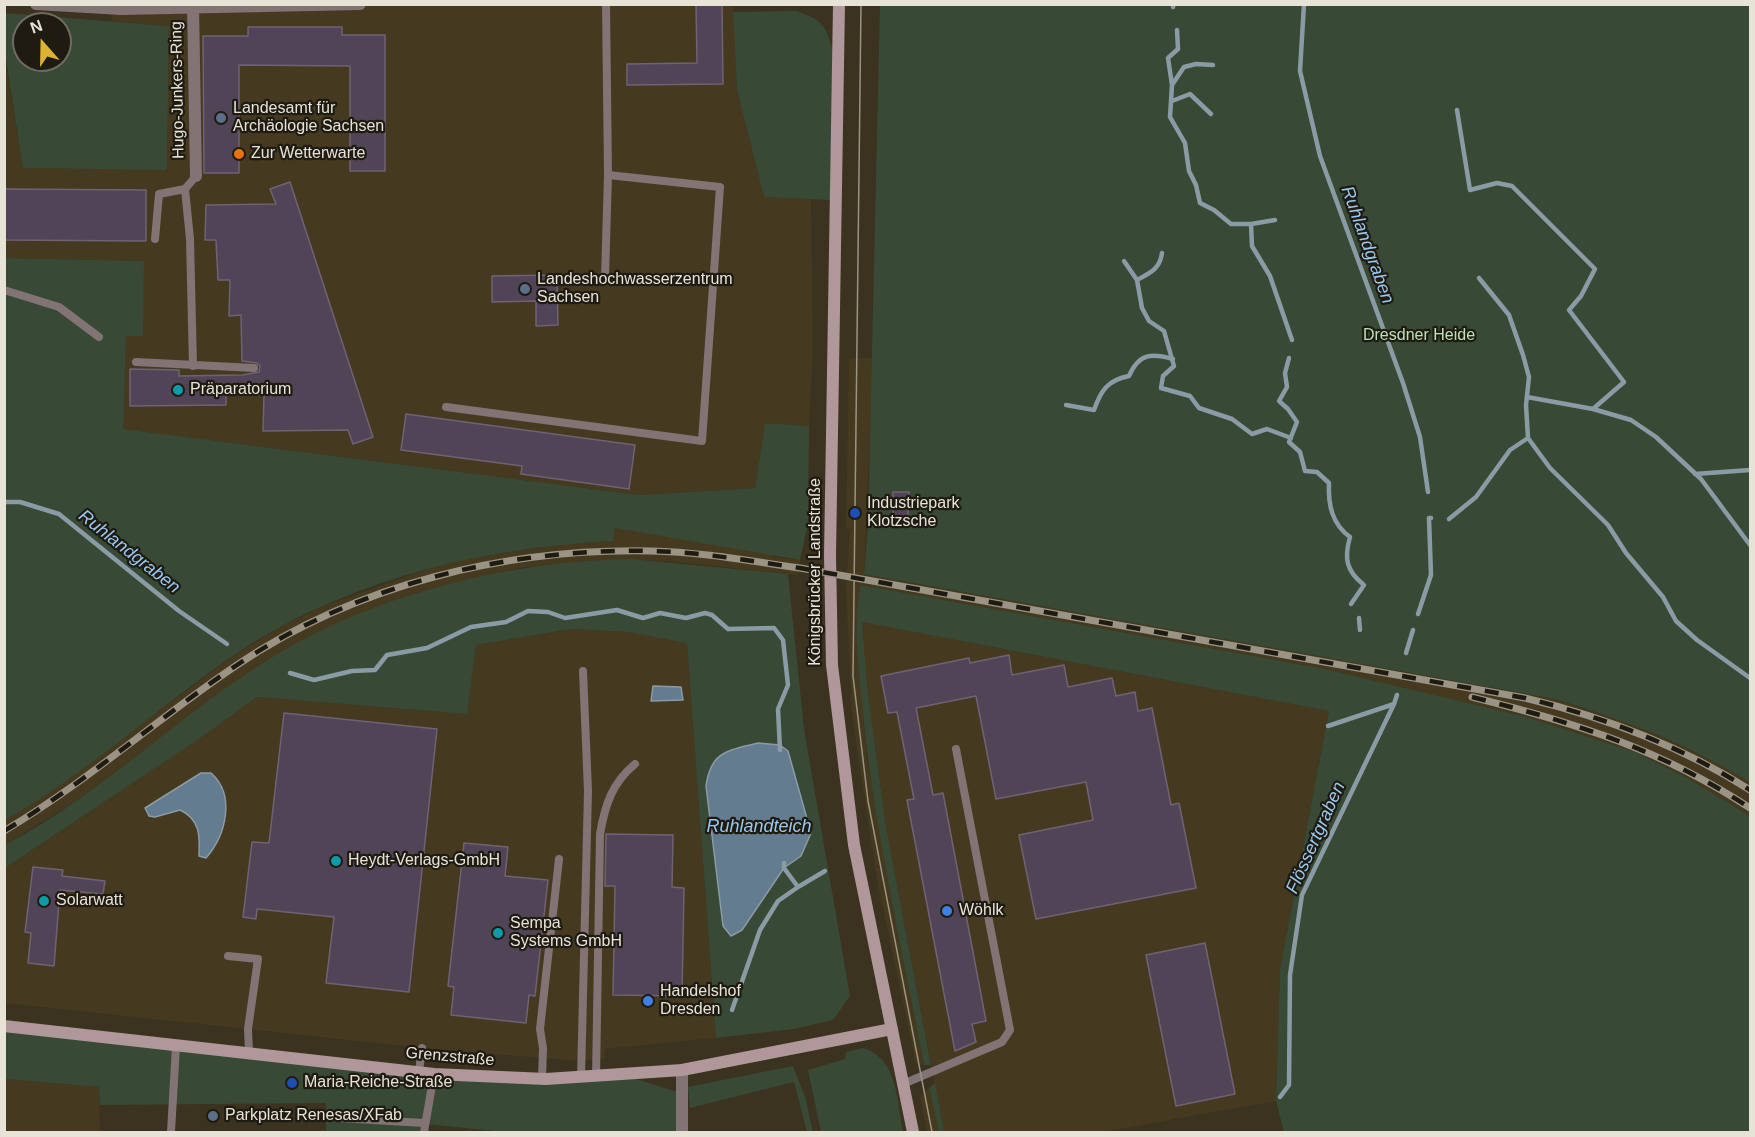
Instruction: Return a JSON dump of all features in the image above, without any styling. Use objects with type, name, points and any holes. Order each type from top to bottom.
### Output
[{"type":"main road","name":"Königsbrücker Landstraße","points":[[839,4],[830,555],[832,665],[854,845],[913,1132]]},
{"type":"main road","name":"Grenzstraße","points":[[4,1026],[434,1074],[542,1079],[682,1070],[892,1029]]},
{"type":"street","points":[[36,4],[121,7],[360,4]]},
{"type":"street","name":"Hugo-Junkers-Ring","points":[[193,6],[196,176]]},
{"type":"street","points":[[682,1070],[682,1132]]},
{"type":"lane","points":[[605,277],[608,175],[606,4]]},
{"type":"lane","points":[[446,407],[702,441],[720,187],[608,175]]},
{"type":"lane","points":[[155,239],[159,194],[185,189],[196,176]]},
{"type":"lane","points":[[185,189],[190,239],[193,366]]},
{"type":"lane","points":[[4,290],[59,307],[99,337]]},
{"type":"lane","points":[[136,362],[254,368]]},
{"type":"lane","points":[[581,1078],[588,791],[583,671]]},
{"type":"lane","points":[[903,1084],[1002,1042],[1010,1030],[957,748]]},
{"type":"lane","points":[[596,1077],[600,834],[605,804],[620,776],[635,764]]},
{"type":"lane","points":[[542,1079],[543,1048],[540,1029],[559,859]]},
{"type":"lane","points":[[228,956],[258,959],[248,1029],[249,1052]]},
{"type":"lane","points":[[171,1132],[176,1046]]},
{"type":"lane","points":[[419,1072],[422,1048]]},
{"type":"lane","points":[[339,1118],[424,1128],[434,1074]]},
{"type":"shaded area","points":[[113,5],[733,5],[737,90],[764,197],[811,199],[813,347],[809,426],[765,423],[755,488],[640,495],[122,429],[126,336],[142,336],[144,261],[5,258],[4,53],[23,168],[167,169],[169,26],[112,21]]},
{"type":"shaded area","points":[[849,358],[873,358],[864,574],[1555,699],[1636,726],[1711,759],[1741,777],[1750,783],[1750,816],[1689,779],[1635,752],[1523,716],[1325,669],[861,585],[858,623],[859,672],[867,758],[924,1065],[916,1064],[877,880],[852,714],[846,591],[850,529],[846,528]]},
{"type":"shaded area","points":[[615,528],[800,560],[798,575],[665,561],[606,560],[520,568],[420,592],[345,621],[271,658],[79,799],[5,845],[5,820],[65,780],[233,656],[282,626],[323,606],[422,571],[468,559],[517,551],[613,541]]},
{"type":"shaded area","points":[[862,622],[1329,711],[1280,969],[1276,1101],[1102,1132],[944,1132],[886,827],[868,695]]},
{"type":"shaded area","points":[[571,629],[628,632],[687,642],[716,1038],[605,1049],[605,1059],[577,1061],[422,1048],[5,1003],[5,868],[199,739],[257,697],[467,714],[476,645]]},
{"type":"shaded area","points":[[4,1079],[99,1087],[100,1132],[5,1132]]},
{"type":"shaded area","points":[[929,1088],[939,1132],[927,1132],[920,1097]]},
{"type":"green space","name":"Dresdner Heide","points":[[880,5],[1750,5],[1750,783],[1704,756],[1656,734],[1555,699],[864,574],[868,525]]},
{"type":"green space","points":[[797,11],[812,17],[821,24],[828,34],[833,50],[830,200],[764,197],[737,90],[733,12]]},
{"type":"green space","points":[[4,13],[12,14],[12,72],[72,72],[72,18],[169,26],[167,170],[23,168],[5,53]]},
{"type":"green space","points":[[5,258],[144,261],[143,336],[126,336],[123,429],[640,495],[755,488],[765,423],[809,426],[808,523],[800,560],[615,528],[613,541],[513,551],[413,573],[318,608],[273,631],[202,678],[63,783],[5,820]]},
{"type":"green space","points":[[630,559],[788,574],[804,729],[850,996],[833,1020],[794,1029],[716,1038],[687,643],[628,632],[571,629],[476,645],[467,714],[257,697],[199,739],[5,868],[5,845],[74,802],[237,680],[311,635],[398,599],[444,585],[537,566]]},
{"type":"green space","points":[[861,585],[1325,669],[1523,716],[1635,752],[1689,779],[1750,816],[1750,1132],[1284,1132],[1276,1101],[1280,969],[1329,711],[862,622],[868,694],[886,827],[931,1065],[924,1065],[872,787],[857,640],[857,612]]},
{"type":"green space","points":[[4,1026],[434,1074],[627,1076],[677,1092],[677,1132],[505,1132],[425,1124],[418,1132],[326,1132],[326,1103],[100,1105],[99,1087],[5,1079]]},
{"type":"green space","points":[[863,1048],[875,1053],[889,1071],[897,1095],[903,1132],[821,1132],[808,1070],[845,1059],[846,1052]]},
{"type":"green space","points":[[793,1066],[805,1097],[813,1132],[807,1132],[794,1082],[690,1108],[688,1087]]},
{"type":"green space","points":[[935,1083],[944,1132],[939,1132],[929,1088]]},
{"type":"water","points":[[653,686],[681,687],[683,700],[651,701]]},
{"type":"water","name":"Ruhlandteich","points":[[758,743],[780,745],[788,751],[811,833],[801,856],[784,868],[742,930],[731,936],[723,926],[706,786],[712,766],[722,754]]},
{"type":"water","points":[[201,773],[211,773],[219,782],[226,803],[219,838],[206,858],[199,856],[197,829],[192,818],[180,810],[155,817],[149,816],[145,808]]},
{"type":"building","points":[[696,4],[722,4],[723,84],[627,85],[627,64],[697,63]]},
{"type":"building","name":"Landesamt für Archäologie Sachsen","points":[[248,27],[342,27],[342,35],[385,35],[385,171],[350,171],[350,66],[239,65],[239,173],[204,173],[203,36],[248,36]]},
{"type":"building","points":[[290,182],[373,437],[353,444],[348,430],[263,431],[264,395],[253,395],[253,389],[226,389],[226,405],[130,406],[130,369],[179,370],[179,376],[242,375],[259,372],[260,366],[257,363],[242,361],[241,315],[229,316],[230,280],[218,280],[216,240],[205,240],[206,205],[276,204],[270,189]]},
{"type":"building","points":[[4,189],[146,190],[146,241],[4,240]]},
{"type":"building","points":[[557,275],[558,325],[536,326],[536,301],[492,302],[492,276]]},
{"type":"building","points":[[406,414],[635,445],[629,489],[521,474],[522,466],[401,450]]},
{"type":"building","points":[[893,492],[909,492],[908,516],[893,515]]},
{"type":"building","points":[[1009,655],[1012,675],[1064,665],[1068,687],[1112,678],[1116,696],[1135,692],[1138,711],[1152,708],[1171,805],[1179,803],[1196,888],[1036,919],[1019,835],[1093,820],[1086,782],[996,799],[976,696],[916,708],[933,795],[943,793],[986,1021],[972,1024],[976,1042],[955,1051],[907,800],[914,799],[897,712],[888,713],[881,676],[969,658],[970,663]]},
{"type":"building","name":"Heydt-Verlags-GmbH","points":[[284,713],[437,729],[409,992],[326,983],[334,917],[257,909],[256,919],[243,917],[252,842],[269,843]]},
{"type":"building","points":[[606,834],[673,835],[672,887],[684,888],[682,996],[613,995],[615,886],[605,886]]},
{"type":"building","name":"Sempa Systems GmbH","points":[[464,843],[508,847],[505,876],[548,880],[535,996],[529,995],[526,1023],[451,1015],[454,987],[448,986]]},
{"type":"building","name":"Solarwatt","points":[[33,867],[63,870],[62,876],[105,881],[103,894],[60,890],[54,966],[28,963],[31,933],[25,932]]},
{"type":"building","points":[[1205,943],[1235,1094],[1176,1106],[1146,955]]},
{"type":"waterway","name":"Ruhlandgraben","points":[[1304,4],[1300,71],[1320,156],[1403,383],[1420,437],[1428,492]]},
{"type":"waterway","points":[[1177,30],[1178,49],[1168,58],[1172,85],[1170,117],[1185,143],[1189,171],[1196,185],[1200,203],[1214,210],[1231,224],[1251,224],[1252,246],[1270,276],[1292,340]]},
{"type":"waterway","points":[[1172,85],[1184,67],[1196,64],[1213,65]]},
{"type":"waterway","points":[[1172,101],[1190,94],[1211,114]]},
{"type":"waterway","points":[[1457,110],[1470,190],[1497,183],[1512,186],[1595,269],[1581,296],[1569,310],[1624,382],[1593,409]]},
{"type":"waterway","points":[[1251,224],[1275,220]]},
{"type":"waterway","points":[[1137,280],[1157,267],[1162,253]]},
{"type":"waterway","points":[[1124,261],[1137,280],[1142,308],[1149,321],[1164,331],[1174,366],[1163,376],[1161,388],[1190,396],[1199,408],[1232,419],[1252,434],[1267,429],[1291,438]]},
{"type":"waterway","points":[[1479,278],[1509,315],[1523,355],[1529,377],[1526,405],[1528,438]]},
{"type":"waterway","points":[[1066,405],[1094,410],[1106,387],[1116,380],[1129,376],[1142,359],[1152,356],[1173,359]]},
{"type":"waterway","points":[[1289,358],[1285,373],[1287,387],[1279,401],[1297,422],[1289,442],[1300,452],[1305,471],[1317,472],[1329,483],[1332,513],[1339,526],[1350,537],[1347,551],[1348,564],[1353,575],[1364,585],[1351,604]]},
{"type":"waterway","points":[[1527,397],[1593,409],[1631,420],[1656,437],[1701,479],[1750,545]]},
{"type":"waterway","points":[[1449,519],[1476,497],[1510,450],[1528,438],[1550,468],[1608,525],[1626,553],[1663,597],[1676,621],[1697,640],[1750,678]]},
{"type":"waterway","points":[[1695,474],[1750,470]]},
{"type":"waterway","name":"Ruhlandgraben","points":[[4,502],[20,502],[59,514],[179,611],[227,644]]},
{"type":"waterway","name":"Ruhlandgraben","points":[[1418,614],[1431,575],[1429,518],[1431,518]]},
{"type":"waterway","name":"Ruhlandgraben","points":[[290,673],[314,680],[352,671],[375,670],[387,655],[427,648],[471,627],[506,622],[528,611],[548,612],[565,618],[617,610],[643,618],[660,613],[686,618],[705,613],[712,615],[728,629],[774,628],[783,640],[788,685],[778,709],[780,750]]},
{"type":"waterway","points":[[1359,618],[1360,630]]},
{"type":"waterway","name":"Ruhlandgraben","points":[[1406,653],[1413,630]]},
{"type":"waterway","name":"Ruhlandgraben","points":[[1328,726],[1394,704],[1397,695]]},
{"type":"waterway","name":"Flössertgraben","points":[[1280,1097],[1289,1085],[1290,975],[1302,895],[1394,704]]},
{"type":"waterway","name":"Ruhlandgraben","points":[[784,863],[784,868],[798,887],[825,871]]},
{"type":"waterway","points":[[732,1010],[760,930],[778,901],[798,887]]},
{"type":"tram line","points":[[861,4],[853,676],[868,801],[932,1132]]},
{"type":"railway","points":[[4,831],[64,792],[237,665],[283,637],[332,613],[435,576],[489,564],[543,556],[597,552],[688,553],[800,568],[1525,698],[1584,714],[1641,735],[1697,760],[1750,790]]},
{"type":"railway","points":[[1472,697],[1547,717],[1616,740],[1683,769],[1750,808]]},
{"type":"place","name":"Landesamt für Archäologie Sachsen","points":[[221,118]]},
{"type":"place","name":"Zur Wetterwarte","points":[[239,154]]},
{"type":"place","name":"Landeshochwasserzentrum Sachsen","points":[[525,289]]},
{"type":"place","name":"Präparatorium","points":[[178,390]]},
{"type":"place","name":"Industriepark Klotzsche","points":[[855,513]]},
{"type":"place","name":"Heydt-Verlags-GmbH","points":[[336,861]]},
{"type":"place","name":"Solarwatt","points":[[44,901]]},
{"type":"place","name":"Wöhlk","points":[[947,911]]},
{"type":"place","name":"Sempa Systems GmbH","points":[[498,933]]},
{"type":"place","name":"Handelshof Dresden","points":[[648,1001]]},
{"type":"place","name":"Maria-Reiche-Straße","points":[[292,1083]]},
{"type":"place","name":"Parkplatz Renesas/XFab","points":[[213,1116]]}]
